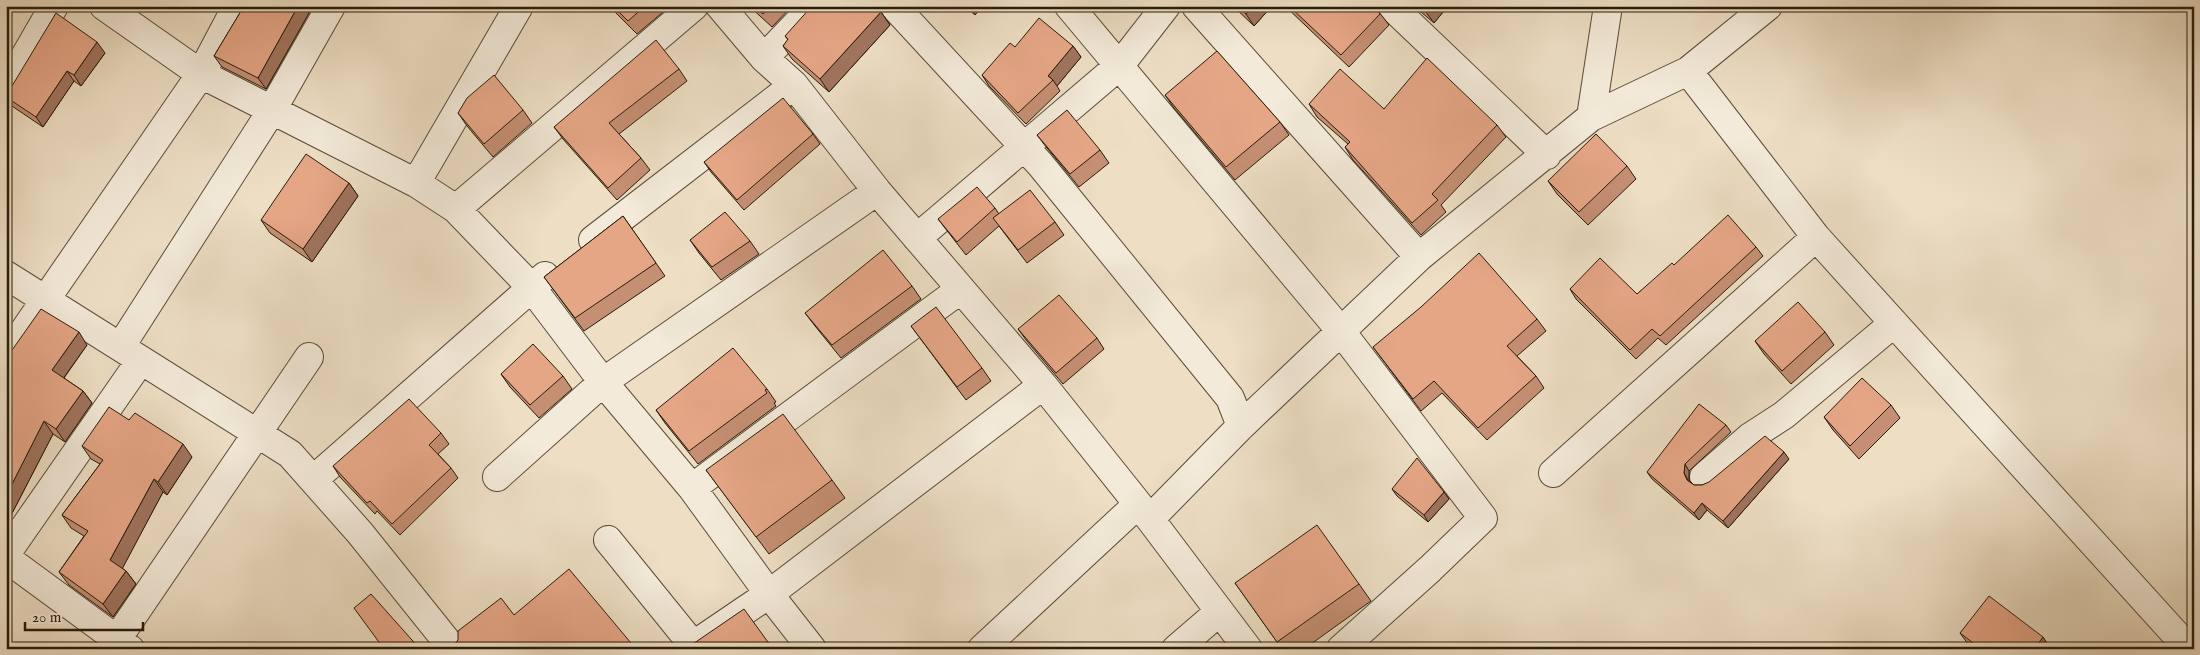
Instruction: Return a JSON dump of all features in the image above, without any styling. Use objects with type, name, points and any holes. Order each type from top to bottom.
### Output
[{"type":"street","points":[[6,89],[54,6]]},
{"type":"street","points":[[104,6],[202,74],[416,182],[456,209],[531,287],[603,382],[692,488],[769,594],[812,649]]},
{"type":"street","points":[[6,357],[202,74],[237,6]]},
{"type":"street","points":[[6,554],[131,353],[331,6]]},
{"type":"street","points":[[416,182],[519,6]]},
{"type":"street","points":[[456,209],[694,6]]},
{"type":"street","points":[[720,6],[764,58],[794,85],[877,192],[1044,385],[1248,649]]},
{"type":"street","points":[[764,58],[814,6]]},
{"type":"street","points":[[894,6],[1024,146],[1230,398],[1241,426]]},
{"type":"street","points":[[1069,6],[1340,330],[1483,518],[1430,569],[1341,649]]},
{"type":"street","points":[[917,238],[1120,65],[1166,6]]},
{"type":"street","points":[[1196,6],[1419,257]]},
{"type":"street","points":[[1391,6],[1547,154]]},
{"type":"street","points":[[982,649],[1241,426],[1419,257],[1591,117],[1688,71],[1768,6]]},
{"type":"street","points":[[1591,117],[1601,10]]},
{"type":"street","points":[[1688,71],[1816,238],[2189,649]]},
{"type":"street","points":[[314,480],[531,287],[794,85]]},
{"type":"street","points":[[497,477],[603,382],[877,192]]},
{"type":"street","points":[[1553,473],[1816,238]]},
{"type":"street","points":[[6,274],[290,454],[360,533],[453,649]]},
{"type":"street","points":[[692,488],[961,289]]},
{"type":"street","points":[[1704,477],[1750,437],[1784,415],[1894,323]]},
{"type":"street","points":[[6,558],[123,644],[257,434],[309,357]]},
{"type":"street","points":[[608,540],[690,647],[769,594],[1044,385]]},
{"type":"street","points":[[1176,649],[1219,612]]},
{"type":"building","points":[[244,6],[298,6],[258,78],[214,56]]},
{"type":"building","points":[[613,6],[645,6],[628,21]]},
{"type":"building","points":[[754,6],[770,6],[763,14]]},
{"type":"building","points":[[812,6],[875,6],[881,12],[820,79],[783,46],[788,39],[785,36]]},
{"type":"building","points":[[1238,6],[1253,6],[1246,14]]},
{"type":"building","points":[[1289,6],[1374,6],[1380,14],[1341,55]]},
{"type":"building","points":[[1420,6],[1430,6],[1426,12]]},
{"type":"building","points":[[56,13],[97,42],[74,75],[67,71],[36,117],[6,97],[6,90],[12,86]]},
{"type":"building","points":[[1039,18],[1073,46],[1048,76],[1053,80],[1018,113],[982,75],[1010,43],[1015,47]]},
{"type":"building","points":[[656,40],[679,69],[609,123],[641,158],[608,188],[554,127]]},
{"type":"building","points":[[1217,51],[1280,122],[1226,167],[1165,95]]},
{"type":"building","points":[[1427,58],[1497,125],[1432,194],[1438,200],[1412,223],[1345,147],[1350,142],[1309,104],[1340,69],[1384,109]]},
{"type":"building","points":[[494,75],[523,110],[484,144],[458,113],[467,98]]},
{"type":"building","points":[[783,98],[813,134],[737,200],[704,162]]},
{"type":"building","points":[[1067,110],[1100,150],[1070,174],[1037,135]]},
{"type":"building","points":[[1596,134],[1627,166],[1579,212],[1548,181]]},
{"type":"building","points":[[306,154],[349,183],[303,249],[261,220]]},
{"type":"building","points":[[977,187],[995,208],[957,242],[938,219]]},
{"type":"building","points":[[1030,190],[1055,222],[1018,250],[993,218]]},
{"type":"building","points":[[725,212],[750,241],[712,267],[690,240]]},
{"type":"building","points":[[1728,215],[1756,247],[1660,336],[1652,329],[1630,350],[1570,289],[1600,258],[1637,294],[1672,263],[1674,265]]},
{"type":"building","points":[[623,216],[656,263],[575,318],[544,277]]},
{"type":"building","points":[[883,250],[912,286],[832,345],[805,313]]},
{"type":"building","points":[[1479,253],[1537,319],[1507,346],[1536,376],[1478,428],[1434,381],[1413,399],[1373,347],[1421,307]]},
{"type":"building","points":[[1059,295],[1097,338],[1056,373],[1018,329]]},
{"type":"building","points":[[1798,302],[1825,332],[1782,371],[1755,341]]},
{"type":"building","points":[[936,307],[982,368],[957,387],[911,326]]},
{"type":"building","points":[[41,309],[79,332],[52,370],[83,391],[56,429],[44,421],[6,496],[6,357]]},
{"type":"building","points":[[533,344],[563,376],[530,405],[501,374]]},
{"type":"building","points":[[733,348],[767,389],[765,390],[767,393],[689,451],[656,410]]},
{"type":"building","points":[[1862,378],[1891,405],[1850,446],[1824,417]]},
{"type":"building","points":[[409,399],[441,433],[429,445],[451,468],[392,524],[370,501],[367,503],[333,466]]},
{"type":"building","points":[[1699,404],[1726,425],[1685,464],[1684,473],[1687,480],[1694,485],[1702,485],[1709,482],[1765,436],[1784,452],[1723,521],[1702,503],[1694,513],[1647,472]]},
{"type":"building","points":[[109,407],[129,420],[135,413],[183,444],[158,482],[154,479],[110,560],[126,571],[103,604],[59,572],[88,531],[62,515],[103,460],[82,446]]},
{"type":"building","points":[[783,414],[832,480],[756,537],[706,470]]},
{"type":"building","points":[[1417,458],[1444,492],[1424,515],[1392,489]]},
{"type":"building","points":[[1317,525],[1359,584],[1277,642],[1235,583]]},
{"type":"building","points":[[569,569],[636,649],[449,649],[458,640],[458,631],[501,598],[514,615]]},
{"type":"building","points":[[371,594],[420,649],[384,649],[354,608]]},
{"type":"building","points":[[1989,596],[2043,637],[2034,649],[1981,649],[1960,633]]},
{"type":"building","points":[[744,609],[773,649],[679,649],[687,648]]}]
